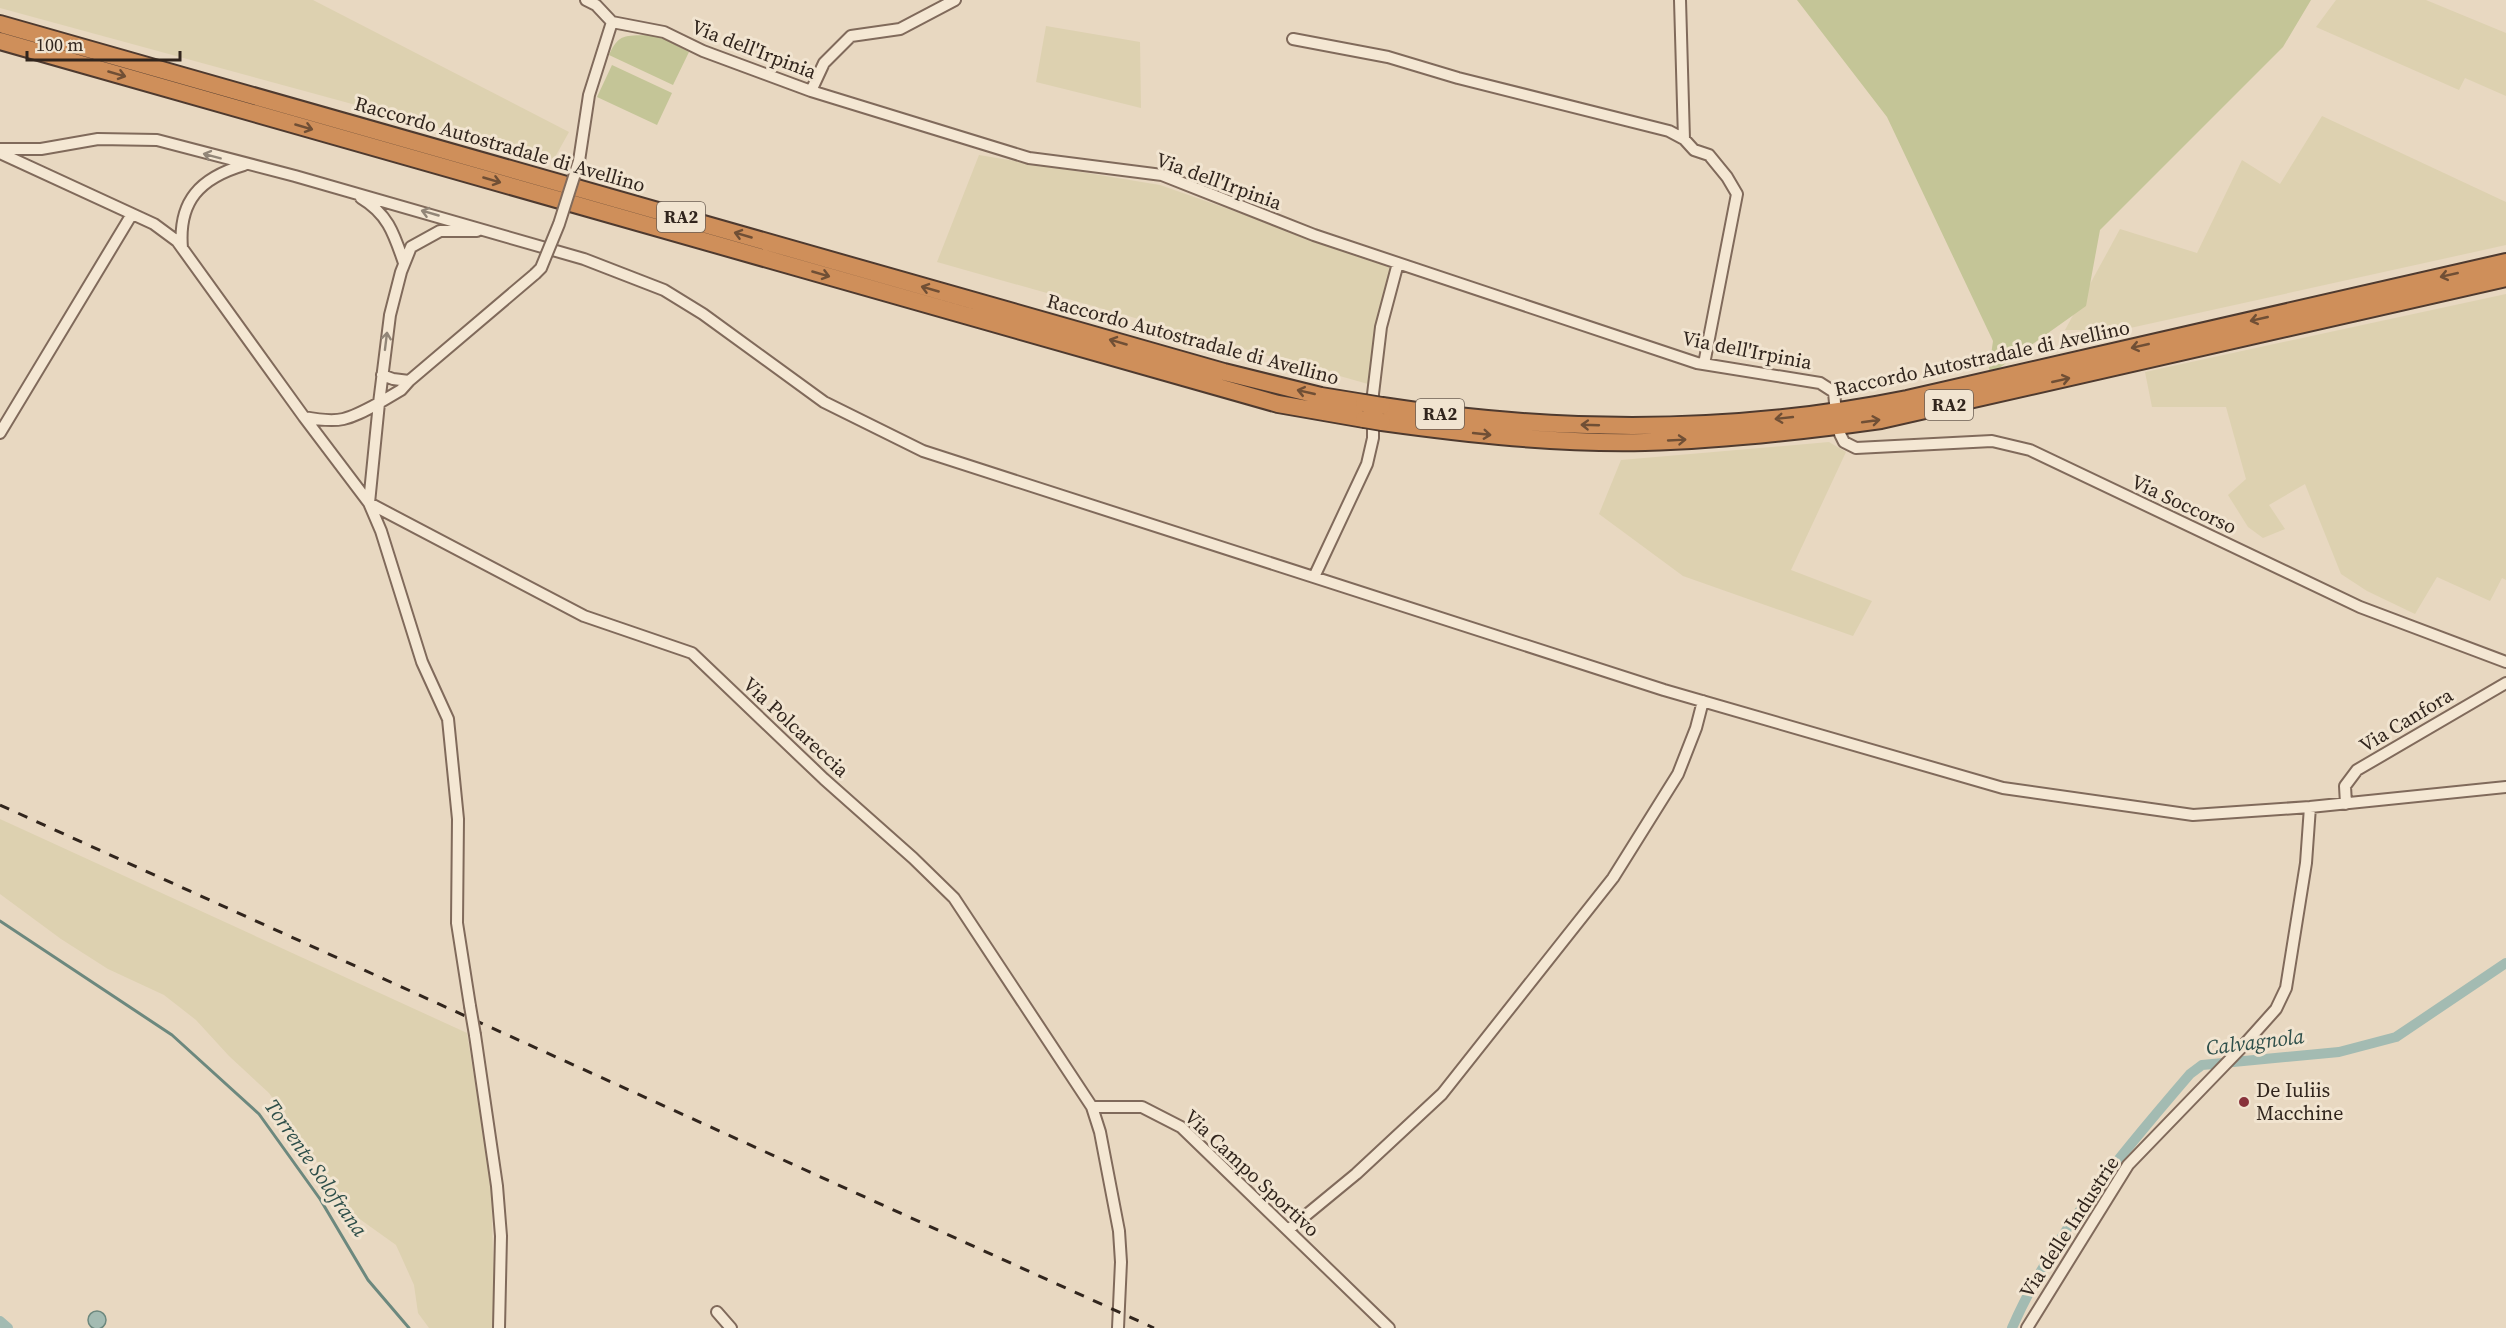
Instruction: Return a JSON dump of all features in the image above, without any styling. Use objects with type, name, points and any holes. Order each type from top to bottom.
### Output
[{"type":"highway","name":"Raccordo Autostradale di Avellino","points":[[0,24],[1364,411]]},
{"type":"highway","name":"Raccordo Autostradale di Avellino","points":[[0,40],[1278,404],[1364,411],[1522,438],[1643,442],[1803,431],[1881,420],[2506,278]]},
{"type":"highway","name":"Raccordo Autostradale di Avellino","points":[[1382,414],[1614,426],[1717,423],[1828,412],[1907,399],[2506,262]]},
{"type":"street","points":[[811,91],[824,63],[851,36],[900,29],[955,0]]},
{"type":"street","points":[[1680,0],[1684,139]]},
{"type":"street","points":[[304,417],[327,422],[350,419],[402,390],[409,381],[541,268],[559,224],[579,161],[590,95],[612,22],[594,2]]},
{"type":"street","name":"Via dell'Irpinia","points":[[612,22],[664,32],[703,51],[811,91],[1029,158],[1161,175],[1314,235],[1704,364],[1820,383],[1834,392],[1835,403]]},
{"type":"street","points":[[1293,39],[1388,57],[1458,78],[1669,131],[1684,139],[1694,150],[1709,155],[1737,194],[1704,364]]},
{"type":"street","points":[[0,151],[41,149],[98,139],[156,140],[350,191],[584,259],[664,290],[703,314],[824,402],[923,451],[1703,701],[2003,788],[2193,815],[2346,804],[2506,787]]},
{"type":"street","points":[[0,151],[154,224],[177,241],[369,503],[381,531],[422,662],[448,719],[458,819],[457,923],[476,1035],[497,1186],[501,1236],[499,1328]]},
{"type":"street","points":[[182,248],[184,214],[194,194],[209,180],[225,171],[247,165]]},
{"type":"street","points":[[350,191],[377,207],[389,224],[404,263]]},
{"type":"street","points":[[0,433],[132,214]]},
{"type":"street","points":[[369,503],[390,315],[404,263],[411,247],[440,231],[486,232]]},
{"type":"street","points":[[1314,577],[1367,464],[1373,438],[1373,394],[1381,327],[1398,263]]},
{"type":"street","points":[[382,375],[409,381]]},
{"type":"street","name":"Via Soccorso","points":[[1840,434],[1845,442],[1856,448],[1992,441],[2030,450],[2360,607],[2506,662]]},
{"type":"street","name":"Via Polcareccia","points":[[369,503],[584,616],[692,653],[954,898],[1092,1107]]},
{"type":"street","name":"Via Canfora","points":[[2346,804],[2345,786],[2356,770],[2506,683]]},
{"type":"street","points":[[1288,1230],[1356,1174],[1442,1094],[1613,878],[1677,774],[1696,728],[1703,701]]},
{"type":"street","name":"Via delle Industrie","points":[[2027,1328],[2128,1165],[2276,1009],[2286,987],[2306,863],[2310,807]]},
{"type":"street","points":[[1092,1107],[1100,1132],[1119,1231],[1121,1262],[1118,1328]]},
{"type":"street","name":"Via Campo Sportivo","points":[[1092,1107],[1142,1107],[1181,1127],[1389,1328]]},
{"type":"street","points":[[717,1312],[731,1328]]},
{"type":"shaded area","points":[[0,0],[313,0],[569,132],[554,159],[0,8]]},
{"type":"shaded area","points":[[2336,0],[2426,0],[2506,33],[2506,96],[2465,78],[2459,90],[2316,27]]},
{"type":"shaded area","points":[[1046,26],[1140,42],[1141,108],[1036,82]]},
{"type":"shaded area","points":[[2322,116],[2506,202],[2506,245],[2121,330],[2065,330],[2120,229],[2197,253],[2242,160],[2280,184]]},
{"type":"shaded area","points":[[979,155],[1160,185],[1391,266],[1376,327],[1368,384],[937,262]]},
{"type":"shaded area","points":[[2506,294],[2506,580],[2502,578],[2490,601],[2437,577],[2415,614],[2367,591],[2341,574],[2305,484],[2269,505],[2285,529],[2263,538],[2248,527],[2228,495],[2246,479],[2226,407],[2152,407],[2145,372]]},
{"type":"shaded area","points":[[1829,442],[1846,452],[1791,570],[1872,601],[1853,636],[1683,576],[1599,514],[1621,460]]},
{"type":"shaded area","points":[[0,819],[467,1033],[491,1182],[495,1328],[429,1328],[418,1313],[414,1285],[396,1245],[354,1215],[269,1093],[229,1056],[196,1020],[164,995],[108,969],[61,939],[0,894]]},
{"type":"shaded area","points":[[97,1311],[103,1314],[106,1320],[103,1326],[97,1329],[91,1326],[88,1320],[91,1314]]},
{"type":"green space","points":[[1797,0],[2311,0],[2283,47],[2100,230],[2086,306],[1988,376],[1993,341],[1887,117]]},
{"type":"green space","points":[[656,35],[689,52],[673,85],[609,55],[616,43],[624,37]]},
{"type":"green space","points":[[612,65],[672,93],[657,125],[597,97]]},
{"type":"waterway","name":"Torrente Solofrana","points":[[0,921],[172,1035],[259,1114],[320,1199],[368,1280],[409,1328]]},
{"type":"waterway","name":"Calvagnola","points":[[2012,1328],[2048,1259],[2091,1195],[2190,1074],[2202,1065],[2339,1052],[2396,1037],[2506,963]]},
{"type":"waterway","name":"Torrente Solofrana","points":[[0,1321],[8,1328]]},
{"type":"railway","points":[[0,805],[1154,1328]]},
{"type":"place","name":"De Iuliis Macchine","points":[[2244,1102]]}]
